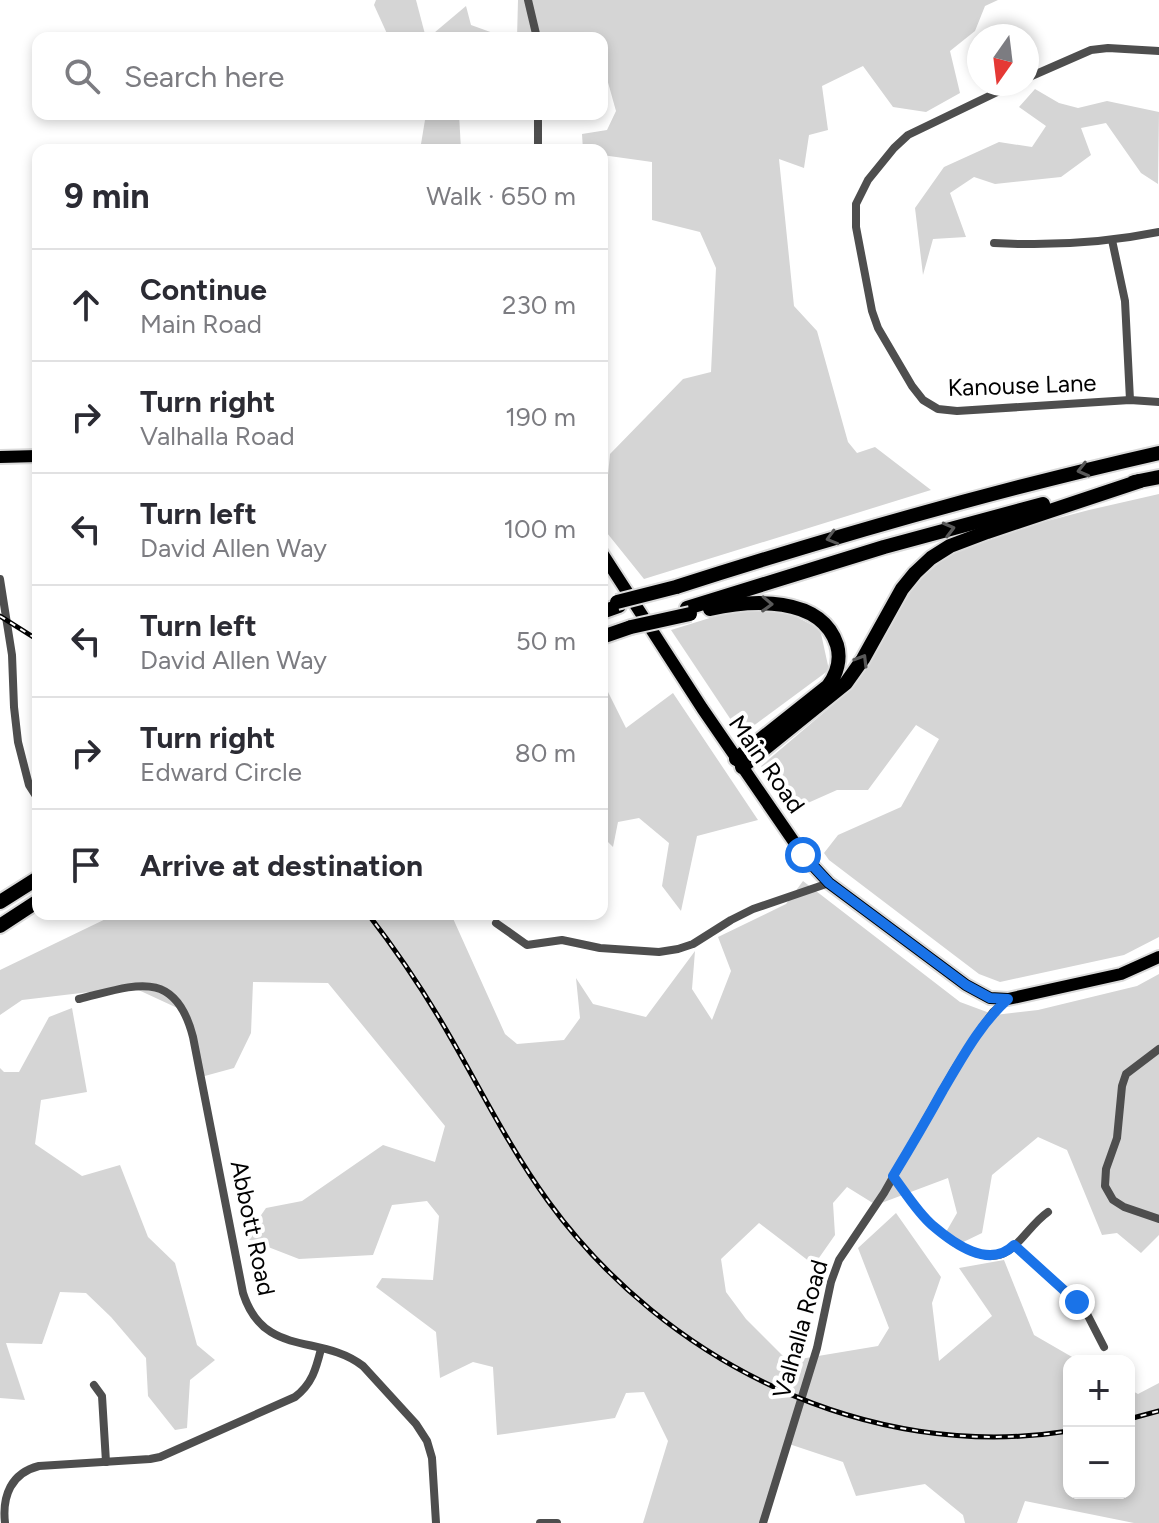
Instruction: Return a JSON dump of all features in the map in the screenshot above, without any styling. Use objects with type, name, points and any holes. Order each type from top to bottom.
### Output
[{"type":"highway","points":[[608,605],[928,511],[1159,453]]},
{"type":"highway","points":[[608,635],[884,547],[1159,477]]},
{"type":"highway","points":[[739,763],[846,683],[902,589],[931,558],[950,546],[987,532],[1140,481]]},
{"type":"highway","points":[[608,609],[618,604]]},
{"type":"highway","points":[[688,611],[737,604],[782,604],[803,610],[820,621],[836,643],[837,666],[828,686],[739,763]]},
{"type":"highway","points":[[0,902],[32,882]]},
{"type":"highway","points":[[0,926],[32,905]]},
{"type":"main road","points":[[0,457],[32,456]]},
{"type":"main road","name":"Main Road","points":[[608,562],[803,855],[829,883],[966,985],[990,998],[1008,999],[1121,974],[1159,957]]},
{"type":"street","points":[[528,0],[536,32]]},
{"type":"street","points":[[1039,73],[1091,50],[1159,51]]},
{"type":"street","name":"Kanouse Lane","points":[[988,96],[908,135],[862,189],[856,204],[855,220],[878,328],[912,386],[932,407],[957,411],[1130,400],[1159,402]]},
{"type":"street","points":[[538,120],[538,144]]},
{"type":"street","points":[[994,243],[1024,245],[1112,240],[1159,232]]},
{"type":"street","points":[[1112,240],[1125,301],[1130,400]]},
{"type":"street","points":[[0,579],[12,655],[18,742],[32,790]]},
{"type":"street","points":[[496,923],[527,945],[562,940],[600,948],[659,952],[693,944],[753,909],[829,883]]},
{"type":"street","name":"Abbott Road","points":[[79,999],[133,986],[148,986],[162,990],[182,1005],[189,1018],[244,1298],[256,1319],[271,1332],[289,1341],[346,1355],[363,1366],[422,1432],[432,1458],[436,1523]]},
{"type":"street","name":"Valhalla Road","points":[[763,1523],[817,1348],[835,1270],[954,1070],[993,1012],[1008,999]]},
{"type":"street","points":[[1159,1049],[1126,1074],[1117,1138],[1106,1169],[1105,1186],[1113,1200],[1124,1207],[1159,1219]]},
{"type":"street","points":[[893,1176],[931,1224],[966,1250],[994,1256],[1003,1253],[1048,1212]]},
{"type":"street","points":[[1014,1245],[1086,1312],[1104,1347]]},
{"type":"street","points":[[5,1523],[7,1494],[14,1481],[25,1471],[39,1466],[160,1457],[287,1402],[310,1384],[321,1349]]},
{"type":"street","points":[[94,1385],[102,1396],[106,1462]]},
{"type":"street","points":[[540,1523],[557,1523]]},
{"type":"shaded area","points":[[376,0],[416,0],[424,32],[386,32],[374,5]]},
{"type":"shaded area","points":[[518,0],[998,0],[985,6],[978,24],[967,24],[967,37],[950,51],[960,93],[926,112],[893,107],[863,66],[822,86],[828,130],[809,135],[804,168],[779,159],[794,306],[817,331],[848,442],[857,453],[875,447],[931,490],[644,579],[608,534],[610,454],[683,379],[711,372],[716,268],[700,232],[652,220],[652,162],[608,156],[608,144],[583,144],[582,134],[607,130],[616,111],[608,82],[608,32],[517,32]]},
{"type":"shaded area","points":[[466,6],[471,25],[490,32],[435,32]]},
{"type":"shaded area","points":[[1039,91],[1059,103],[1078,108],[1107,101],[1159,112],[1158,184],[1141,173],[1106,123],[1081,128],[1091,155],[1061,177],[995,184],[974,177],[950,193],[966,237],[933,239],[923,275],[915,208],[944,167],[999,142],[1032,147],[1046,126],[1019,107],[1029,96],[1039,96]]},
{"type":"shaded area","points":[[425,120],[459,120],[461,144],[421,144]]},
{"type":"shaded area","points":[[1159,494],[1159,937],[1124,955],[1000,982],[979,974],[829,860],[824,853],[838,835],[901,807],[939,739],[916,725],[868,790],[837,790],[792,810],[761,766],[842,697],[859,678],[901,602],[920,579],[945,558],[967,544]]},
{"type":"shaded area","points":[[742,608],[783,610],[820,629],[829,670],[741,735],[671,630]]},
{"type":"shaded area","points":[[608,692],[626,728],[673,693],[758,820],[697,836],[681,911],[662,886],[669,843],[639,818],[618,822],[613,847],[608,842]]},
{"type":"shaded area","points":[[803,881],[960,1002],[995,1015],[1038,1010],[1137,986],[1159,974],[1159,1235],[1141,1253],[1117,1233],[1102,1235],[1067,1150],[1038,1137],[992,1175],[982,1233],[953,1247],[942,1239],[957,1213],[948,1178],[876,1205],[847,1187],[833,1203],[835,1235],[814,1265],[759,1223],[721,1259],[726,1292],[746,1319],[788,1361],[878,1346],[889,1328],[858,1248],[896,1213],[941,1277],[932,1303],[939,1361],[992,1316],[959,1268],[1004,1260],[1034,1335],[1069,1355],[1063,1355],[1063,1499],[1135,1499],[1135,1392],[1138,1394],[1159,1383],[1159,1523],[1134,1523],[1025,1501],[1017,1523],[965,1523],[963,1515],[925,1484],[856,1496],[843,1462],[789,1444],[761,1523],[643,1523],[668,1441],[644,1392],[626,1393],[615,1418],[497,1435],[493,1367],[473,1362],[440,1378],[436,1332],[376,1287],[382,1278],[433,1280],[439,1216],[427,1201],[392,1205],[373,1255],[299,1259],[245,1238],[266,1208],[302,1201],[383,1145],[435,1162],[445,1126],[328,983],[253,982],[251,1033],[234,1068],[201,1077],[186,1012],[132,987],[22,1000],[0,1015],[0,970],[104,920],[454,920],[505,1034],[517,1044],[564,1040],[580,1018],[576,978],[593,1004],[646,1017],[695,951],[692,989],[712,1020],[731,971],[718,937],[786,904]]},
{"type":"shaded area","points":[[72,1008],[87,1092],[41,1100],[35,1144],[82,1176],[120,1165],[148,1237],[175,1263],[197,1345],[215,1360],[190,1380],[187,1428],[175,1430],[148,1396],[146,1358],[86,1293],[60,1292],[42,1344],[6,1343],[25,1400],[0,1398],[0,1068],[4,1072],[19,1072],[49,1017]]},
{"type":"railway","points":[[0,616],[32,636]]},
{"type":"railway","points":[[372,920],[433,1007],[510,1142],[548,1201],[596,1258],[650,1309],[711,1353],[777,1388],[847,1415],[919,1431],[994,1437],[1063,1431]]},
{"type":"railway","points":[[1135,1417],[1159,1411]]},
{"type":"route","points":[[803,855],[829,883],[966,985],[985,997],[1008,999],[993,1012],[954,1070],[893,1176],[931,1224],[966,1250],[994,1256],[1014,1245],[1077,1302]]}]
